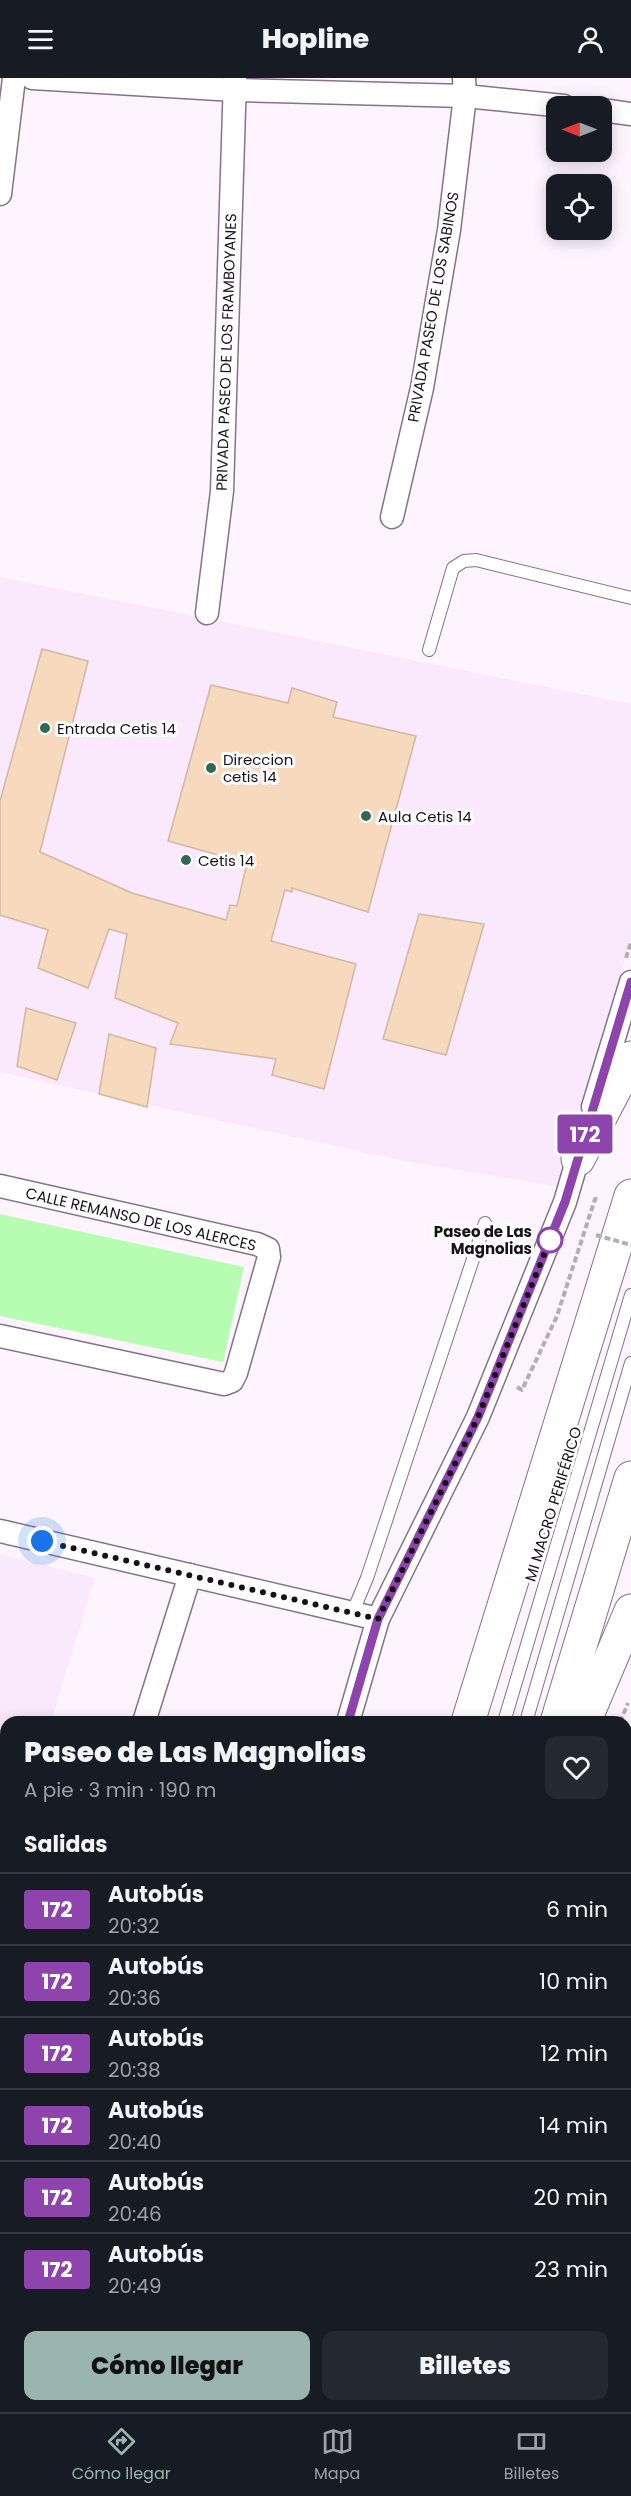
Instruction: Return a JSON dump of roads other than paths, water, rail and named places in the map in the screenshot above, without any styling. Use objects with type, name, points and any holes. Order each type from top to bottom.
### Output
[{"type":"highway","points":[[578,1159],[631,1058]]},
{"type":"highway","points":[[470,1716],[619,1199]]},
{"type":"highway","points":[[558,1716],[631,1478]]},
{"type":"highway","points":[[587,1716],[631,1611]]},
{"type":"street","points":[[0,194],[14,78]]},
{"type":"street","points":[[32,78],[464,87],[546,103]]},
{"type":"street","name":"PRIVADA PASEO DE LOS FRAMBOYANES","points":[[207,613],[222,491],[235,84]]},
{"type":"street","name":"PRIVADA PASEO DE LOS SABINOS","points":[[392,517],[422,388],[449,230],[464,87]]},
{"type":"street","points":[[612,111],[631,114]]},
{"type":"street","points":[[350,1716],[378,1619],[478,1417],[565,1202],[631,982]]},
{"type":"street","name":"CALLE REMANSO DE LOS ALERCES","points":[[0,1186],[257,1244],[268,1249],[269,1257],[236,1373],[232,1381],[224,1384],[0,1336]]},
{"type":"street","points":[[0,1531],[378,1619]]},
{"type":"street","points":[[146,1716],[190,1575]]},
{"type":"lane","points":[[429,650],[453,568],[464,561],[476,560],[631,598]]},
{"type":"lane","points":[[352,1614],[367,1578],[485,1222]]},
{"type":"lane","name":"MI MACRO PERIFÉRICO","points":[[506,1716],[631,1295]]},
{"type":"lane","points":[[528,1716],[631,1363]]},
{"type":"place","name":"Entrada Cetis 14","points":[[45,728]]},
{"type":"place","name":"Direccion cetis 14","points":[[211,768]]},
{"type":"place","name":"Aula Cetis 14","points":[[366,816]]},
{"type":"place","name":"Cetis 14","points":[[186,860]]},
{"type":"place","name":"Paseo de Las Magnolias","points":[[550,1240]]}]
